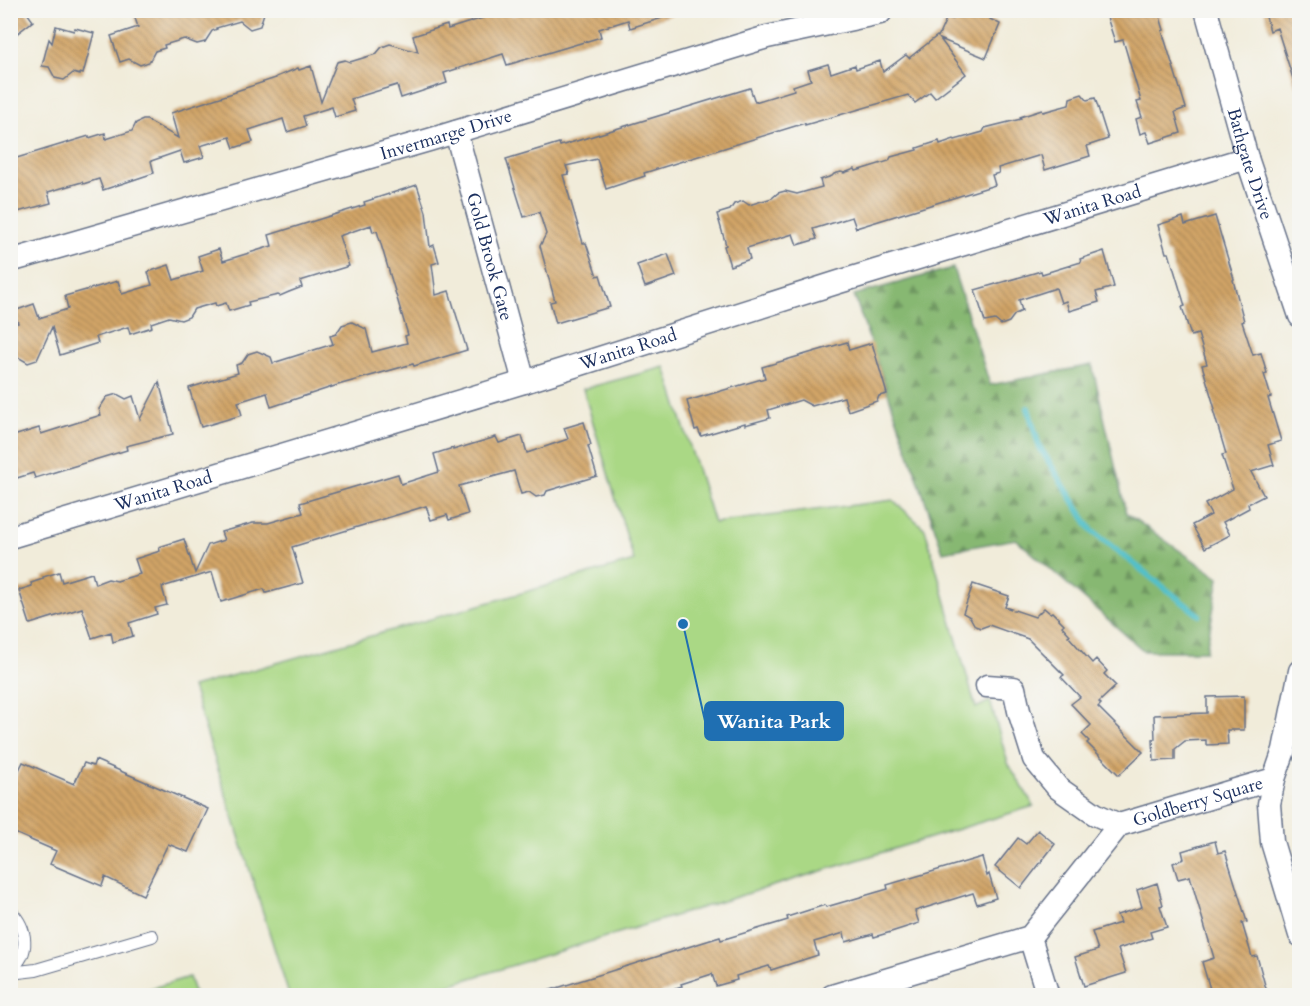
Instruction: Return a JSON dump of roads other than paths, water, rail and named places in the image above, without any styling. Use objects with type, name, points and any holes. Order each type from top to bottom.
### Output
[{"type":"street","name":"Invermarge Drive","points":[[10,261],[456,132],[767,37],[880,13],[882,10]]},
{"type":"street","name":"Bathgate Drive","points":[[1206,10],[1247,158],[1299,314]]},
{"type":"street","name":"Gold Brook Gate","points":[[456,132],[524,382]]},
{"type":"street","name":"Wanita Road","points":[[10,537],[524,382],[839,282],[1247,158]]},
{"type":"street","points":[[1299,671],[1284,750],[1274,779],[1269,804],[1272,842],[1299,935]]},
{"type":"street","points":[[987,686],[1014,688],[1034,759],[1058,788],[1095,814],[1119,825]]},
{"type":"street","name":"Goldberry Square","points":[[1030,937],[1119,825],[1274,779]]},
{"type":"street","points":[[832,996],[1030,937],[1048,996]]},
{"type":"lane","points":[[10,911],[20,922],[24,933],[24,945],[21,956],[10,971]]},
{"type":"lane","points":[[10,971],[36,970],[152,936]]},
{"type":"waterway","points":[[1028,408],[1039,446],[1092,531],[1199,615]]},
{"type":"place","name":"Wanita Park","points":[[683,624]]}]
